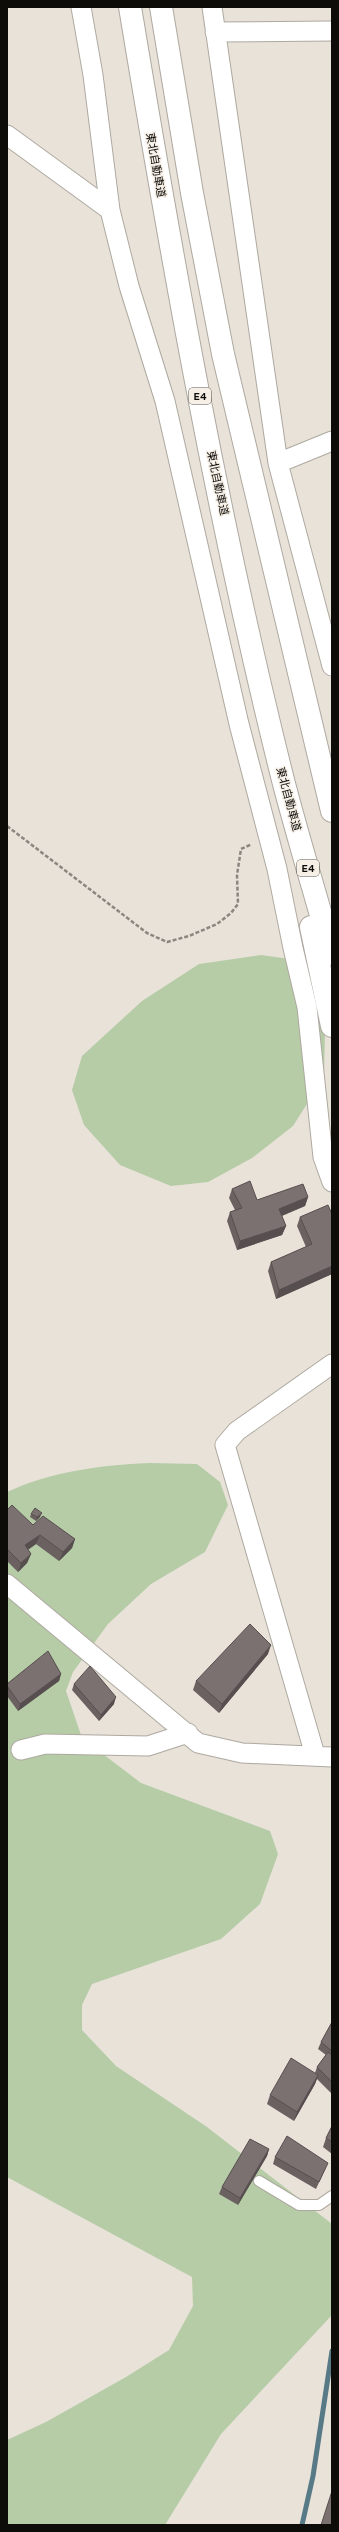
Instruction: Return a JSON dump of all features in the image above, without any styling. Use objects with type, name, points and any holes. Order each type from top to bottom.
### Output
[{"type":"highway","name":"東北自動車道","points":[[130,7],[162,199],[246,621],[284,782],[332,954]]},
{"type":"highway","points":[[161,7],[192,194],[223,354],[332,811]]},
{"type":"highway","points":[[296,663],[332,765]]},
{"type":"highway","points":[[284,782],[311,929],[332,1026]]},
{"type":"street","points":[[81,7],[93,75],[110,210],[129,286],[165,401],[239,724],[270,836],[307,1007],[332,1182]]},
{"type":"street","points":[[212,7],[278,463],[332,666]]},
{"type":"street","points":[[215,32],[332,31]]},
{"type":"street","points":[[7,135],[110,210]]},
{"type":"street","points":[[278,463],[332,441]]},
{"type":"street","points":[[7,1584],[188,1733],[198,1743],[242,1753],[323,1756],[225,1446],[237,1431],[332,1364]]},
{"type":"street","points":[[21,1750],[45,1744],[148,1746],[188,1733]]},
{"type":"lane","points":[[259,2181],[299,2205],[318,2205],[332,2196]]},
{"type":"path","points":[[7,826],[147,933],[167,942],[190,936],[217,924],[231,913],[238,904],[237,875],[241,849],[270,836]]},
{"type":"green space","points":[[261,955],[297,960],[309,982],[325,1029],[324,1077],[293,1126],[252,1158],[208,1182],[171,1186],[120,1165],[84,1125],[72,1090],[82,1056],[142,1001],[199,964]]},
{"type":"green space","points":[[149,1463],[197,1464],[220,1482],[228,1505],[205,1552],[151,1584],[108,1624],[73,1672],[66,1691],[82,1738],[141,1783],[270,1831],[278,1854],[260,1904],[221,1939],[92,1984],[82,2005],[82,2030],[116,2066],[207,2127],[332,2224],[332,2315],[221,2434],[165,2525],[7,2525],[7,2440],[46,2422],[126,2377],[169,2350],[193,2306],[192,2277],[7,2177],[7,1492],[41,1479],[76,1471]]},
{"type":"building","points":[[250,1181],[257,1200],[303,1184],[308,1197],[279,1209],[286,1226],[240,1241],[230,1212],[242,1208],[232,1189]]},
{"type":"building","points":[[328,1205],[332,1214],[332,1266],[279,1290],[271,1262],[312,1244],[300,1217]]},
{"type":"building","points":[[12,1505],[33,1525],[43,1516],[75,1539],[63,1552],[40,1535],[25,1545],[31,1554],[21,1563],[7,1549],[7,1510]]},
{"type":"building","points":[[35,1508],[42,1513],[37,1517],[31,1514]]},
{"type":"building","points":[[250,1624],[271,1645],[222,1704],[196,1681]]},
{"type":"building","points":[[48,1651],[61,1674],[20,1704],[7,1684]]},
{"type":"building","points":[[90,1666],[116,1697],[101,1715],[74,1684]]},
{"type":"building","points":[[332,2022],[332,2051],[321,2042]]},
{"type":"building","points":[[328,2052],[332,2055],[332,2082],[317,2067]]},
{"type":"building","points":[[291,2058],[318,2075],[297,2112],[270,2095]]},
{"type":"building","points":[[332,2126],[332,2142],[326,2138]]},
{"type":"building","points":[[287,2136],[328,2163],[319,2182],[275,2157]]},
{"type":"building","points":[[250,2139],[269,2149],[240,2198],[222,2187]]},
{"type":"building","points":[[332,2491],[332,2525],[321,2525]]},
{"type":"waterway","points":[[302,2525],[313,2476],[332,2351]]}]
